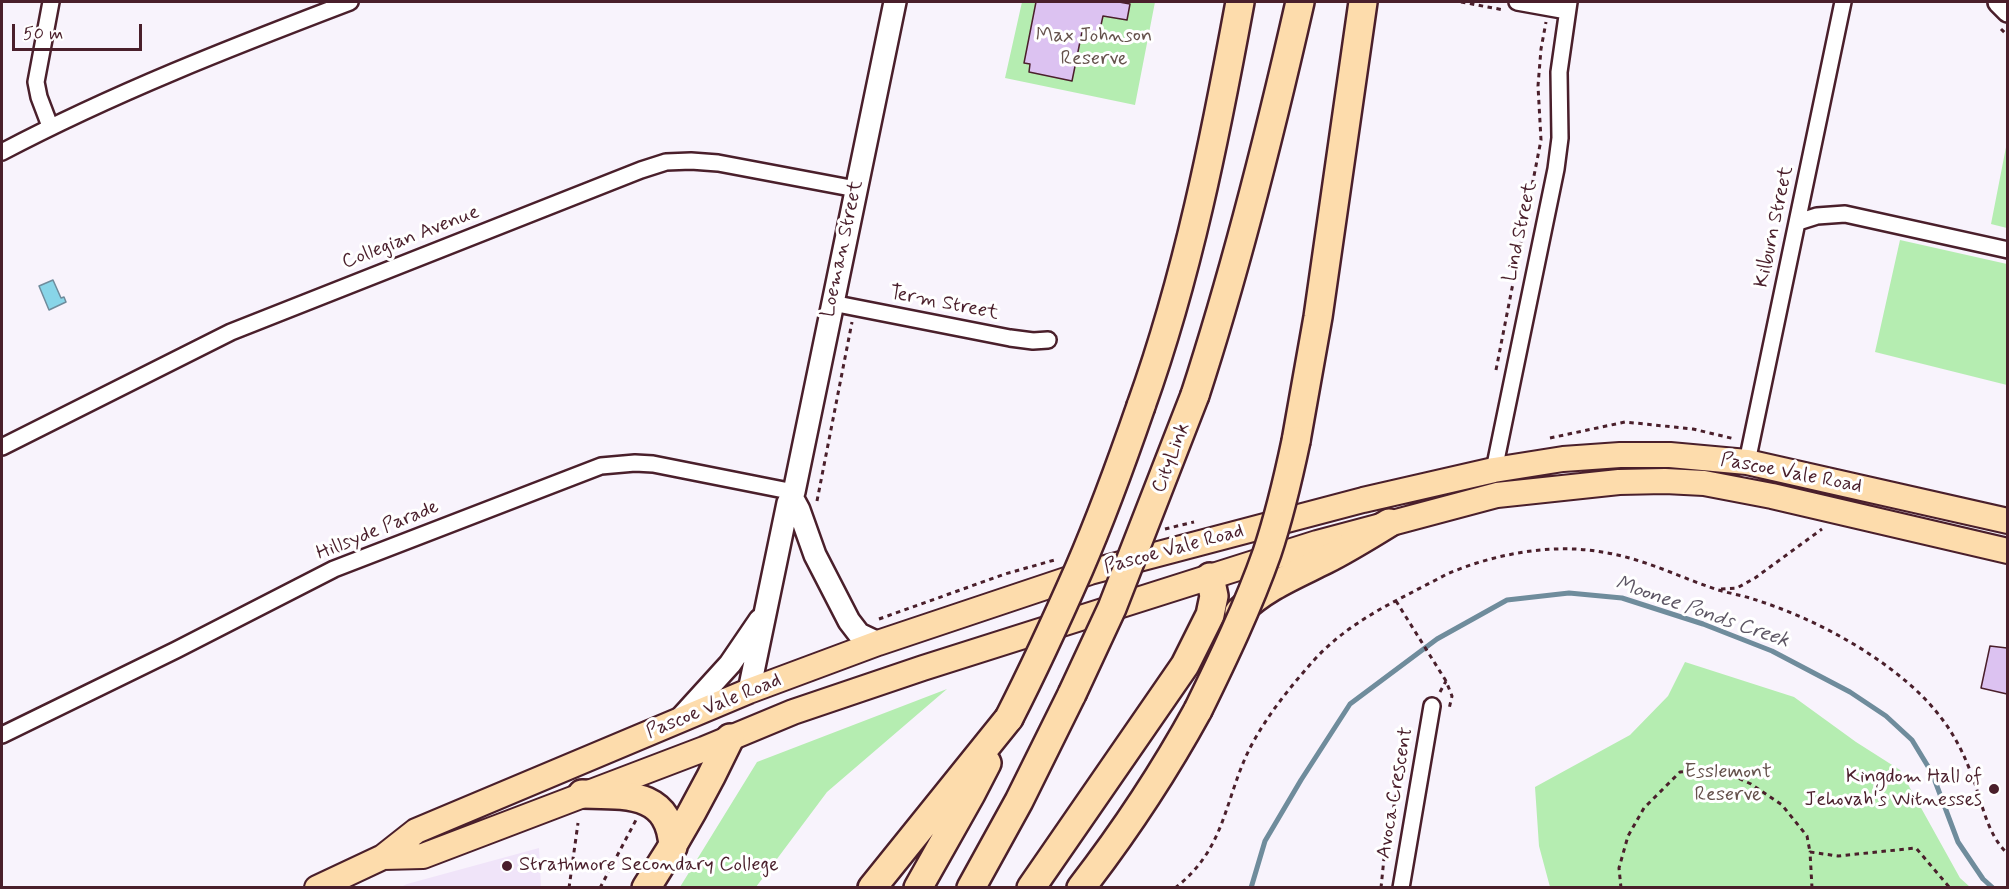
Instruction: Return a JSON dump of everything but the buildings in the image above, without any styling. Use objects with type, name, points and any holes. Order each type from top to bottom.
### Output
[{"type":"highway","points":[[918,888],[971,794],[1009,718],[1080,567],[1113,486],[1158,361],[1196,220],[1240,2]]},
{"type":"highway","name":"CityLink","points":[[971,888],[1019,801],[1112,608],[1195,395],[1242,242],[1300,2]]},
{"type":"highway","points":[[1081,888],[1140,807],[1198,710],[1228,650],[1267,553],[1283,500],[1296,441],[1317,317],[1363,2]]},
{"type":"highway","points":[[1185,665],[1254,597],[1286,578],[1333,556],[1389,523]]},
{"type":"highway","points":[[1031,888],[1185,665],[1210,615],[1215,596],[1210,577]]},
{"type":"highway","points":[[872,888],[1009,718]]},
{"type":"highway","points":[[646,888],[697,806],[730,738]]},
{"type":"highway","points":[[582,794],[638,799],[656,805],[668,819],[673,830],[674,846]]},
{"type":"main road","name":"Pascoe Vale Road","points":[[317,888],[383,857],[416,831],[749,692],[877,632],[1181,547],[1363,500],[1494,470],[1563,459],[1620,455],[1670,455],[1747,462],[2007,521]]},
{"type":"main road","name":"Pascoe Vale Road","points":[[383,857],[423,856],[793,712],[923,668],[1389,523],[1497,495],[1619,482],[1704,483],[1772,495],[2007,551]]},
{"type":"main road","points":[[1181,547],[1210,577]]},
{"type":"main road","points":[[730,738],[749,692]]},
{"type":"street","points":[[50,126],[36,82],[51,2]]},
{"type":"street","points":[[2,152],[50,126],[130,89],[326,6],[350,2]]},
{"type":"street","name":"Loeman Street","points":[[749,692],[788,503],[793,494],[895,2]]},
{"type":"street","points":[[1517,2],[1568,6]]},
{"type":"street","name":"Kilburn Street","points":[[1747,462],[1842,2]]},
{"type":"street","points":[[1999,2],[2007,11]]},
{"type":"street","name":"Lind Street","points":[[1494,470],[1556,170],[1560,138],[1558,72],[1568,6]]},
{"type":"street","name":"Collegian Avenue","points":[[2,447],[239,328],[666,162],[691,160],[718,163],[856,189]]},
{"type":"street","points":[[1798,222],[1817,216],[1845,214],[2007,250]]},
{"type":"street","name":"Term Street","points":[[832,303],[1010,338],[1048,340]]},
{"type":"street","name":"Hillsyde Parade","points":[[2,735],[334,569],[601,466],[653,464],[793,494]]},
{"type":"street","points":[[793,494],[815,555],[849,621],[859,634],[877,632]]},
{"type":"street","points":[[680,720],[730,664],[765,613]]},
{"type":"street","name":"Avoca Crescent","points":[[1401,888],[1432,706]]},
{"type":"path","points":[[815,510],[855,307]]},
{"type":"path","points":[[1549,439],[1625,422],[1693,429],[1737,439]]},
{"type":"path","points":[[1162,530],[1195,521]]},
{"type":"path","points":[[1716,590],[1737,588],[1755,578],[1826,528]]},
{"type":"path","points":[[1175,888],[1188,878],[1203,860],[1216,838],[1250,747],[1266,720],[1318,656],[1343,632],[1366,617],[1448,574],[1510,555],[1551,550],[1581,549],[1621,556],[1716,590],[1754,599],[1805,620],[1876,657],[1924,698],[1954,734],[1972,774],[1984,814],[2000,847],[2007,854]]},
{"type":"path","points":[[877,632],[886,616],[1005,574],[1061,558]]},
{"type":"path","points":[[1396,601],[1446,681]]},
{"type":"path","points":[[1380,888],[1385,848],[1407,749]]},
{"type":"path","points":[[1621,888],[1619,868],[1628,836],[1644,808],[1680,772],[1716,768],[1751,784],[1782,805],[1807,836],[1812,888]]},
{"type":"path","points":[[569,888],[578,823]]},
{"type":"path","points":[[1810,852],[1838,856],[1916,848],[1950,888]]},
{"type":"shaded area","name":"Strathmore Secondary College","points":[[539,848],[541,887],[401,887],[407,884]]},
{"type":"green space","name":"Max Johnson Reserve","points":[[1022,2],[1155,2],[1135,105],[1005,78]]},
{"type":"green space","points":[[2007,142],[2008,228],[1991,224]]},
{"type":"green space","points":[[1900,240],[2007,264],[2007,385],[1875,352]]},
{"type":"green space","name":"Esslemont Reserve","points":[[1685,662],[1794,697],[1856,742],[1900,770],[1960,878],[1970,887],[1550,887],[1539,846],[1535,787],[1630,735],[1668,696]]},
{"type":"green space","points":[[947,689],[827,792],[756,887],[680,887],[757,762]]},
{"type":"water","points":[[53,280],[61,298],[64,297],[66,302],[49,310],[39,286]]},
{"type":"waterway","name":"Moonee Ponds Creek","points":[[1251,888],[1265,841],[1350,704],[1437,639],[1507,600],[1569,593],[1622,598],[1703,624],[1772,651],[1850,692],[1886,716],[1912,740],[1932,773],[1958,842],[1983,879],[1993,888]]},
{"type":"place","name":"Kingdom Hall of Jehovah's Witnesses","points":[[1994,789]]},
{"type":"place","name":"Strathmore Secondary College","points":[[507,866]]}]
